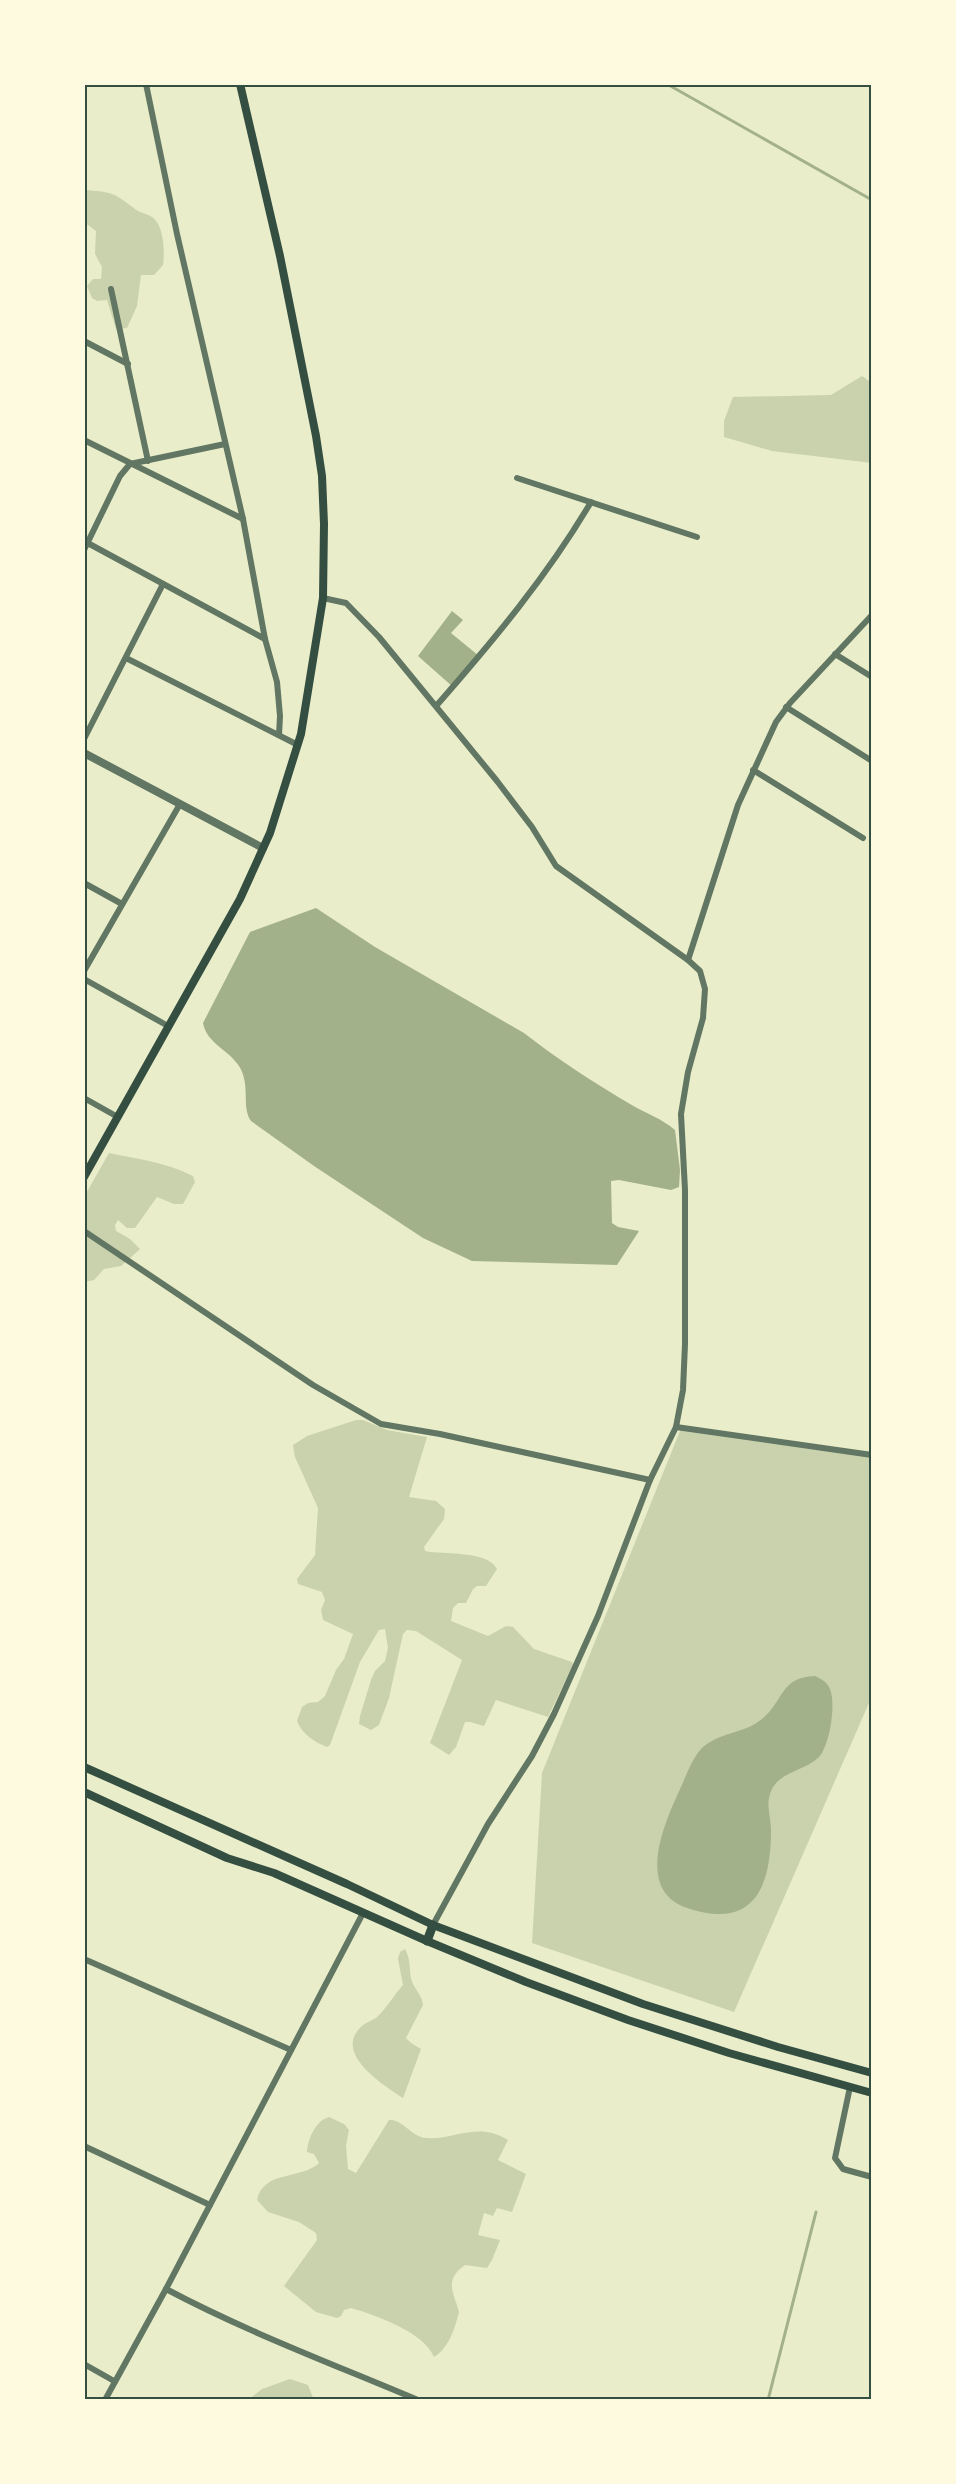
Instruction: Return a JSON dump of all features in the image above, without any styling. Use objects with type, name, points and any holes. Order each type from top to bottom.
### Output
[{"type":"main road","points":[[84,1177],[116,1116],[240,899],[263,848],[276,816],[298,745],[323,598],[322,476],[280,256],[240,84]]},
{"type":"main road","points":[[84,1767],[434,1925],[643,2004],[778,2047],[872,2073]]},
{"type":"main road","points":[[84,1792],[227,1857],[274,1873],[427,1941],[628,2020],[729,2053],[872,2093]]},
{"type":"main road","points":[[427,1941],[434,1925]]},
{"type":"street","points":[[146,84],[177,234],[243,519],[265,639],[278,690],[279,735]]},
{"type":"street","points":[[111,289],[148,461]]},
{"type":"street","points":[[84,341],[128,364]]},
{"type":"street","points":[[84,440],[243,519]]},
{"type":"street","points":[[84,550],[120,476],[130,464],[225,444]]},
{"type":"street","points":[[518,477],[697,537]]},
{"type":"street","points":[[437,705],[471,666],[564,547],[591,502]]},
{"type":"street","points":[[86,542],[265,639]]},
{"type":"street","points":[[84,739],[163,585]]},
{"type":"street","points":[[323,598],[341,601],[350,607],[379,636],[437,705],[532,827],[556,866],[688,960],[700,970],[705,988],[703,1018],[688,1072],[681,1114],[686,1190],[685,1344],[683,1390],[676,1427],[650,1480],[597,1616],[554,1714],[532,1756],[496,1810],[434,1925]]},
{"type":"street","points":[[688,960],[716,867],[753,770],[776,722],[786,707],[872,615]]},
{"type":"street","points":[[835,654],[872,677]]},
{"type":"street","points":[[126,658],[298,745]]},
{"type":"street","points":[[786,707],[872,761]]},
{"type":"street","points":[[84,753],[263,848]]},
{"type":"street","points":[[753,770],[863,838]]},
{"type":"street","points":[[84,971],[180,804]]},
{"type":"street","points":[[84,883],[122,904]]},
{"type":"street","points":[[84,979],[168,1026]]},
{"type":"street","points":[[84,1098],[116,1116]]},
{"type":"street","points":[[84,1230],[313,1385],[381,1424],[440,1434],[650,1480]]},
{"type":"street","points":[[676,1427],[872,1455]]},
{"type":"street","points":[[105,2400],[166,2289],[363,1914]]},
{"type":"street","points":[[84,1959],[291,2050]]},
{"type":"street","points":[[850,2087],[835,2158],[843,2169],[872,2177]]},
{"type":"street","points":[[84,2146],[210,2205]]},
{"type":"street","points":[[166,2289],[269,2339],[418,2400]]},
{"type":"street","points":[[84,2364],[114,2382]]},
{"type":"shaded area","points":[[84,190],[107,192],[117,196],[152,217],[161,232],[164,246],[163,265],[154,275],[141,275],[137,306],[127,328],[116,329],[107,300],[97,301],[92,298],[87,286],[93,279],[101,279],[102,267],[95,254],[96,231],[84,222]]},
{"type":"shaded area","points":[[862,376],[872,383],[872,463],[772,451],[724,437],[724,421],[733,397],[831,395]]},
{"type":"shaded area","points":[[452,611],[463,620],[451,633],[479,656],[453,687],[418,656]]},
{"type":"shaded area","points":[[316,908],[375,947],[524,1033],[589,1079],[675,1130],[680,1170],[679,1187],[671,1190],[619,1180],[611,1181],[612,1223],[618,1227],[639,1231],[617,1265],[472,1261],[423,1238],[251,1121],[247,1109],[243,1073],[234,1060],[209,1036],[203,1023],[250,932]]},
{"type":"shaded area","points":[[109,1153],[172,1167],[193,1176],[195,1182],[183,1204],[174,1204],[157,1197],[135,1228],[127,1228],[118,1220],[115,1225],[116,1231],[130,1239],[140,1249],[121,1266],[104,1269],[94,1280],[84,1282],[84,1197]]},
{"type":"shaded area","points":[[356,1420],[363,1420],[387,1430],[427,1437],[409,1497],[436,1501],[445,1509],[444,1519],[424,1547],[425,1551],[475,1556],[492,1563],[497,1569],[486,1586],[477,1586],[466,1603],[458,1603],[453,1608],[451,1621],[488,1636],[506,1626],[513,1627],[534,1649],[572,1662],[573,1665],[548,1717],[496,1700],[484,1726],[465,1722],[456,1747],[449,1755],[430,1743],[462,1660],[416,1631],[407,1630],[403,1634],[389,1698],[379,1725],[371,1730],[359,1724],[371,1680],[375,1671],[385,1661],[388,1648],[385,1629],[379,1630],[360,1662],[330,1745],[327,1747],[313,1740],[299,1726],[297,1721],[302,1707],[308,1703],[318,1702],[325,1696],[336,1670],[344,1659],[353,1634],[323,1620],[321,1610],[325,1600],[322,1592],[298,1584],[297,1579],[315,1555],[318,1508],[295,1457],[293,1445],[307,1436]]},
{"type":"shaded area","points":[[682,1426],[872,1455],[872,1696],[734,2012],[532,1943],[542,1773]]},
{"type":"shaded area","points":[[815,1676],[826,1683],[831,1694],[832,1712],[829,1733],[819,1757],[778,1781],[770,1794],[768,1803],[771,1830],[770,1851],[762,1886],[754,1899],[743,1909],[728,1913],[710,1913],[687,1908],[671,1899],[661,1886],[658,1854],[667,1819],[695,1758],[708,1743],[747,1728],[762,1719],[789,1685],[804,1677]]},
{"type":"shaded area","points":[[405,1949],[412,1982],[423,2005],[406,2038],[421,2049],[403,2098],[365,2068],[353,2048],[354,2038],[360,2028],[380,2014],[403,1985],[398,1959],[400,1952]]},
{"type":"shaded area","points":[[329,2117],[344,2124],[349,2130],[346,2146],[348,2169],[356,2173],[389,2120],[393,2120],[426,2138],[476,2132],[497,2135],[508,2140],[498,2160],[526,2174],[512,2212],[497,2208],[493,2216],[484,2213],[478,2235],[500,2240],[487,2268],[465,2265],[454,2276],[452,2287],[459,2312],[447,2343],[434,2357],[429,2348],[420,2340],[398,2326],[351,2308],[344,2310],[337,2318],[316,2312],[284,2286],[317,2240],[316,2233],[299,2222],[268,2212],[257,2200],[261,2190],[267,2184],[303,2172],[319,2163],[314,2154],[307,2152],[308,2147],[316,2126]]},
{"type":"shaded area","points":[[290,2379],[308,2385],[314,2400],[248,2400],[262,2389]]},
{"type":"waterway","points":[[667,84],[872,200]]},
{"type":"waterway","points":[[768,2400],[816,2212]]}]
